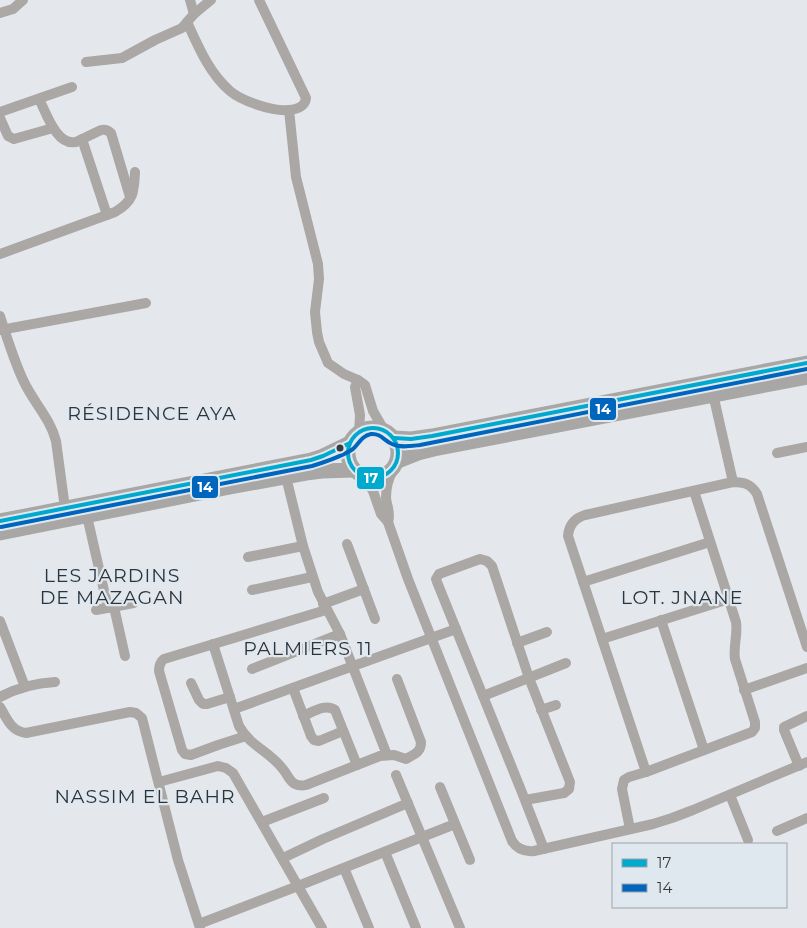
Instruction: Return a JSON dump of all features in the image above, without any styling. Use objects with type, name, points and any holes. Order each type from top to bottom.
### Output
[{"type":"main road","points":[[0,521],[311,460],[323,456],[371,428],[411,439],[432,436],[807,363]]},
{"type":"main road","points":[[354,438],[348,454],[349,460],[359,473],[368,478],[379,478],[411,455],[434,449],[807,377]]},
{"type":"main road","points":[[389,434],[398,446],[399,456],[395,465]]},
{"type":"main road","points":[[0,533],[286,477],[322,471],[359,473]]},
{"type":"street","points":[[0,13],[13,9],[22,0]]},
{"type":"street","points":[[190,0],[191,18],[198,47],[208,64],[231,92],[246,101],[274,109],[289,110],[303,106],[306,98],[259,0]]},
{"type":"street","points":[[86,62],[122,58],[182,28],[211,0]]},
{"type":"street","points":[[0,112],[72,87]]},
{"type":"street","points":[[39,99],[52,128],[69,142],[74,142],[101,130],[107,130],[111,133],[131,198]]},
{"type":"street","points":[[289,110],[296,177],[319,272],[315,312],[319,342],[328,362],[344,374],[365,385],[374,411],[389,434]]},
{"type":"street","points":[[0,118],[8,136],[14,139],[52,128]]},
{"type":"street","points":[[82,139],[107,215]]},
{"type":"street","points":[[0,254],[121,209],[133,194],[134,172]]},
{"type":"street","points":[[2,329],[146,303]]},
{"type":"street","points":[[0,316],[2,329],[19,372],[54,433],[65,508]]},
{"type":"street","points":[[354,438],[360,415],[355,387],[358,380]]},
{"type":"street","points":[[713,394],[733,482]]},
{"type":"street","points":[[777,453],[807,447]]},
{"type":"street","points":[[388,522],[390,512],[386,500],[386,491],[395,465]]},
{"type":"street","points":[[359,473],[372,491],[381,514],[388,522],[431,639],[512,841],[515,846],[524,851],[544,849],[672,818],[803,764],[784,727],[807,716]]},
{"type":"street","points":[[286,477],[312,577],[325,607],[340,634],[388,755]]},
{"type":"street","points":[[646,772],[568,536],[570,526],[576,519],[585,515],[733,482],[739,482],[752,487],[757,494],[807,647]]},
{"type":"street","points":[[630,829],[622,786],[626,778],[754,730],[756,726],[735,659],[734,649],[737,628],[694,491]]},
{"type":"street","points":[[87,516],[125,656]]},
{"type":"street","points":[[583,582],[710,542]]},
{"type":"street","points":[[347,544],[375,619]]},
{"type":"street","points":[[248,557],[303,546]]},
{"type":"street","points":[[525,800],[564,793],[570,785],[570,779],[529,678],[492,566],[488,561],[482,559],[442,573],[437,576],[437,582],[544,849]]},
{"type":"street","points":[[252,590],[312,577]]},
{"type":"street","points":[[246,736],[189,756],[185,754],[182,750],[159,671],[160,664],[164,659],[325,607],[364,589]]},
{"type":"street","points":[[602,639],[729,599]]},
{"type":"street","points":[[96,610],[134,603]]},
{"type":"street","points":[[661,620],[704,750]]},
{"type":"street","points":[[0,621],[25,687]]},
{"type":"street","points":[[234,709],[456,629]]},
{"type":"street","points":[[517,643],[547,632]]},
{"type":"street","points":[[252,668],[340,634]]},
{"type":"street","points":[[213,644],[239,726],[256,747],[276,761],[291,781],[298,785],[306,785],[376,758],[388,755],[406,758],[419,752],[421,745],[397,679]]},
{"type":"street","points":[[483,696],[566,663]]},
{"type":"street","points":[[744,690],[807,668]]},
{"type":"street","points":[[0,697],[25,687],[55,682]]},
{"type":"street","points":[[191,683],[203,704],[230,697]]},
{"type":"street","points":[[293,688],[311,736],[316,741],[344,731]]},
{"type":"street","points":[[542,710],[556,705]]},
{"type":"street","points":[[0,707],[13,728],[26,733],[127,712],[140,715],[144,722],[178,860],[200,926],[455,824]]},
{"type":"street","points":[[303,716],[326,707],[332,708],[344,731],[357,765]]},
{"type":"street","points":[[159,782],[218,766],[226,768],[236,776],[322,928]]},
{"type":"street","points":[[396,775],[460,928]]},
{"type":"street","points":[[440,787],[470,860]]},
{"type":"street","points":[[730,795],[748,840]]},
{"type":"street","points":[[262,822],[324,798]]},
{"type":"street","points":[[282,858],[408,803]]},
{"type":"street","points":[[777,831],[807,818]]},
{"type":"street","points":[[385,852],[416,928]]},
{"type":"street","points":[[344,868],[369,928]]},
{"type":"transit line","name":"17","points":[[394,438],[411,439],[432,436],[807,363]]},
{"type":"transit line","name":"14","points":[[1,527],[312,466],[348,452],[362,438],[371,434],[380,436],[389,443],[398,446],[420,445],[807,369]]},
{"type":"transit line","name":"17","points":[[368,428],[378,428],[391,435],[398,448],[398,453],[398,458],[391,471],[378,478],[368,478],[359,474],[352,467],[348,458],[348,448],[352,439],[359,432],[368,428]]},
{"type":"transit line","name":"17","points":[[0,521],[311,460],[350,443]]},
{"type":"district","name":"RÉSIDENCE AYA","points":[[152,413]]},
{"type":"district","name":"LES JARDINS DE MAZAGAN","points":[[112,586]]},
{"type":"district","name":"LOT. JNANE","points":[[682,597]]},
{"type":"district","name":"PALMIERS 11","points":[[308,648]]},
{"type":"district","name":"NASSIM EL BAHR","points":[[145,796]]}]
